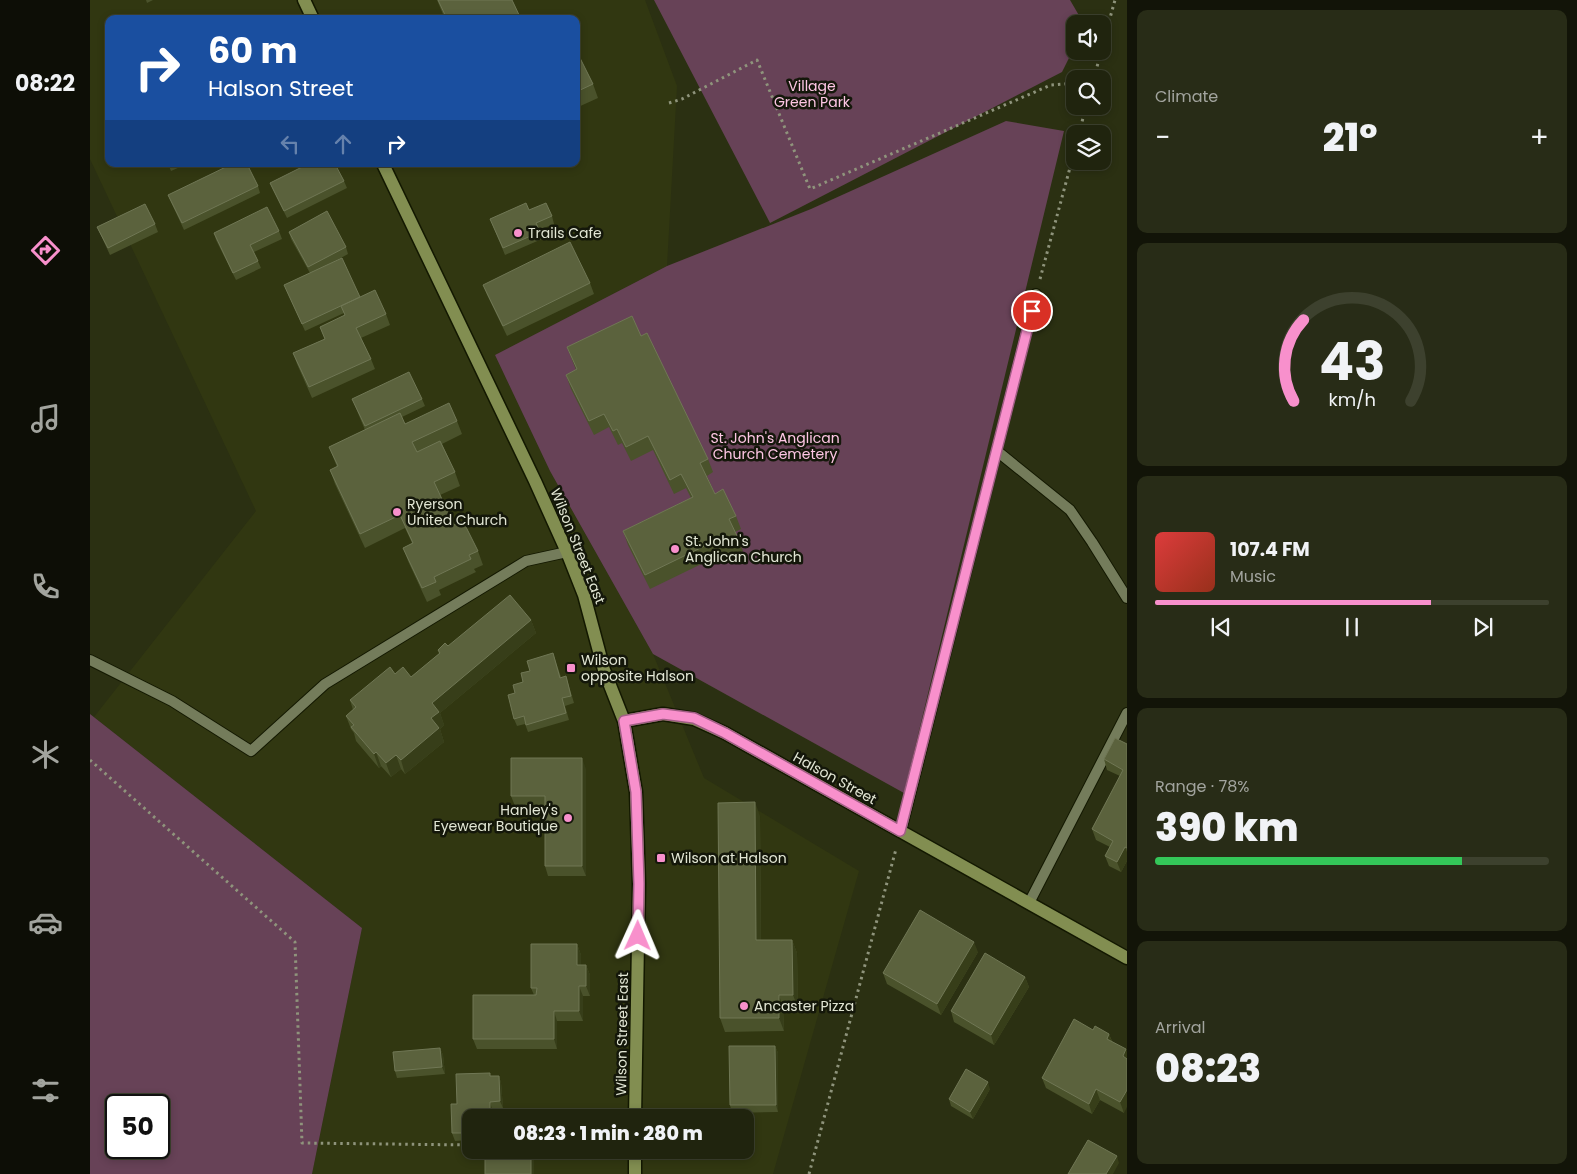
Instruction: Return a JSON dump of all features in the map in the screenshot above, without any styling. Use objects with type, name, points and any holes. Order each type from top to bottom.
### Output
[{"type":"main road","points":[[304,0],[311,15]]},
{"type":"main road","name":"Wilson Street East","points":[[384,167],[535,481],[567,552],[584,595],[604,670],[624,721],[636,792],[639,884],[636,1109]]},
{"type":"main road","name":"Halson Street","points":[[624,721],[663,714],[694,718],[725,733],[1127,958]]},
{"type":"main road","points":[[634,1174],[635,1159]]},
{"type":"lane","points":[[900,831],[1036,294]]},
{"type":"lane","points":[[997,451],[1070,510],[1127,598]]},
{"type":"lane","points":[[90,660],[172,701],[218,728],[251,751],[325,684],[526,561],[567,552]]},
{"type":"lane","points":[[1028,903],[1127,713]]},
{"type":"path","points":[[1111,17],[1116,0]]},
{"type":"path","points":[[669,103],[682,99],[757,60],[810,189],[1051,85],[1066,84]]},
{"type":"path","points":[[1036,294],[1069,170]]},
{"type":"path","points":[[90,760],[295,942],[302,1143],[462,1145]]},
{"type":"path","points":[[809,1174],[900,831]]},
{"type":"shaded area","points":[[90,0],[645,0],[677,86],[667,266],[495,355],[550,471],[653,654],[704,778],[859,871],[773,1174],[312,1174],[362,928],[94,717],[256,511],[90,159]]},
{"type":"green space","name":"Village Green Park","points":[[654,0],[1070,0],[1079,15],[1066,15],[1066,60],[1068,60],[1062,72],[770,223]]},
{"type":"green space","name":"St. John's Anglican Church Cemetery","points":[[1006,121],[1064,131],[904,793],[653,654],[550,471],[495,355],[667,266],[811,209]]},
{"type":"green space","points":[[90,714],[362,928],[312,1174],[90,1174]]},
{"type":"building","points":[[438,0],[512,0],[519,15],[445,15]]},
{"type":"building","points":[[580,58],[593,84],[580,90]]},
{"type":"building","points":[[226,167],[248,167],[258,186],[182,223],[168,195]]},
{"type":"building","points":[[302,167],[337,167],[344,181],[284,211],[270,183]]},
{"type":"building","points":[[526,203],[529,210],[546,203],[552,216],[536,223],[540,232],[503,248],[490,219]]},
{"type":"building","points":[[145,204],[155,224],[108,248],[97,227]]},
{"type":"building","points":[[267,207],[279,231],[250,245],[258,261],[233,273],[214,233]]},
{"type":"building","points":[[327,211],[346,247],[308,267],[289,232]]},
{"type":"building","points":[[570,242],[590,283],[503,326],[483,285]]},
{"type":"building","points":[[342,258],[360,297],[302,324],[284,285]]},
{"type":"building","points":[[375,290],[386,314],[356,328],[371,359],[309,387],[293,353],[325,339],[320,327],[345,315],[341,306]]},
{"type":"building","points":[[632,316],[641,336],[647,333],[708,459],[700,463],[715,494],[723,489],[736,516],[729,519],[738,538],[720,546],[717,540],[645,575],[623,531],[693,497],[681,474],[670,480],[648,436],[626,447],[617,429],[613,431],[604,414],[589,421],[566,375],[577,369],[567,347]]},
{"type":"building","points":[[409,372],[422,399],[365,426],[352,399]]},
{"type":"building","name":"Ryerson United Church","points":[[449,403],[457,421],[412,442],[417,452],[440,441],[455,472],[434,482],[454,525],[463,521],[478,551],[469,555],[471,559],[434,577],[436,582],[422,588],[403,548],[413,543],[400,515],[360,534],[330,470],[338,466],[329,447],[400,413],[405,424]]},
{"type":"building","points":[[510,595],[531,620],[432,703],[439,712],[431,718],[439,728],[401,760],[396,755],[386,763],[376,752],[374,754],[351,727],[354,725],[346,716],[356,707],[350,700],[390,667],[395,674],[403,667],[411,677],[440,653],[438,650],[445,643],[448,646]]},
{"type":"building","points":[[553,653],[560,678],[566,676],[571,696],[562,698],[566,713],[526,725],[524,716],[514,719],[508,695],[515,693],[513,685],[523,682],[521,673],[530,671],[527,661]]},
{"type":"building","points":[[1115,738],[1127,744],[1127,848],[1125,847],[1117,862],[1105,856],[1113,841],[1092,829],[1123,770],[1104,759]]},
{"type":"building","points":[[511,758],[582,758],[582,866],[545,866],[545,796],[511,796]]},
{"type":"building","points":[[755,802],[756,940],[792,940],[793,995],[779,995],[779,1018],[720,1018],[718,803]]},
{"type":"building","points":[[920,910],[974,942],[937,1004],[883,973]]},
{"type":"building","points":[[531,944],[577,944],[577,965],[586,965],[586,986],[579,986],[579,1011],[554,1011],[554,1039],[473,1039],[473,995],[536,995],[537,988],[531,988]]},
{"type":"building","points":[[985,953],[1025,977],[991,1035],[951,1011]]},
{"type":"building","points":[[1074,1019],[1093,1030],[1095,1026],[1109,1034],[1107,1039],[1126,1049],[1123,1056],[1127,1059],[1127,1090],[1120,1102],[1096,1089],[1089,1104],[1042,1078]]},
{"type":"building","points":[[729,1046],[775,1046],[776,1105],[730,1105]]},
{"type":"building","points":[[440,1048],[442,1067],[395,1071],[393,1052]]},
{"type":"building","points":[[966,1069],[988,1082],[970,1112],[949,1099]]},
{"type":"building","points":[[490,1073],[490,1076],[499,1076],[500,1101],[490,1102],[490,1109],[462,1109],[462,1133],[452,1133],[451,1104],[457,1104],[456,1074]]},
{"type":"building","points":[[1088,1140],[1117,1156],[1106,1174],[1068,1174]]},
{"type":"building","points":[[485,1159],[531,1159],[531,1174],[485,1174]]},
{"type":"place","name":"Trails Cafe","points":[[518,233]]},
{"type":"place","name":"Ryerson United Church","points":[[397,512]]},
{"type":"place","name":"St. John's Anglican Church","points":[[675,549]]},
{"type":"place","name":"Wilson opposite Halson","points":[[571,668]]},
{"type":"place","name":"Hanley's Eyewear Boutique","points":[[568,818]]},
{"type":"place","name":"Wilson at Halson","points":[[661,858]]},
{"type":"place","name":"Ancaster Pizza","points":[[744,1006]]},
{"type":"route","points":[[638,936],[639,884],[636,792],[624,721],[663,714],[694,718],[725,733],[900,831],[1032,311]]}]
